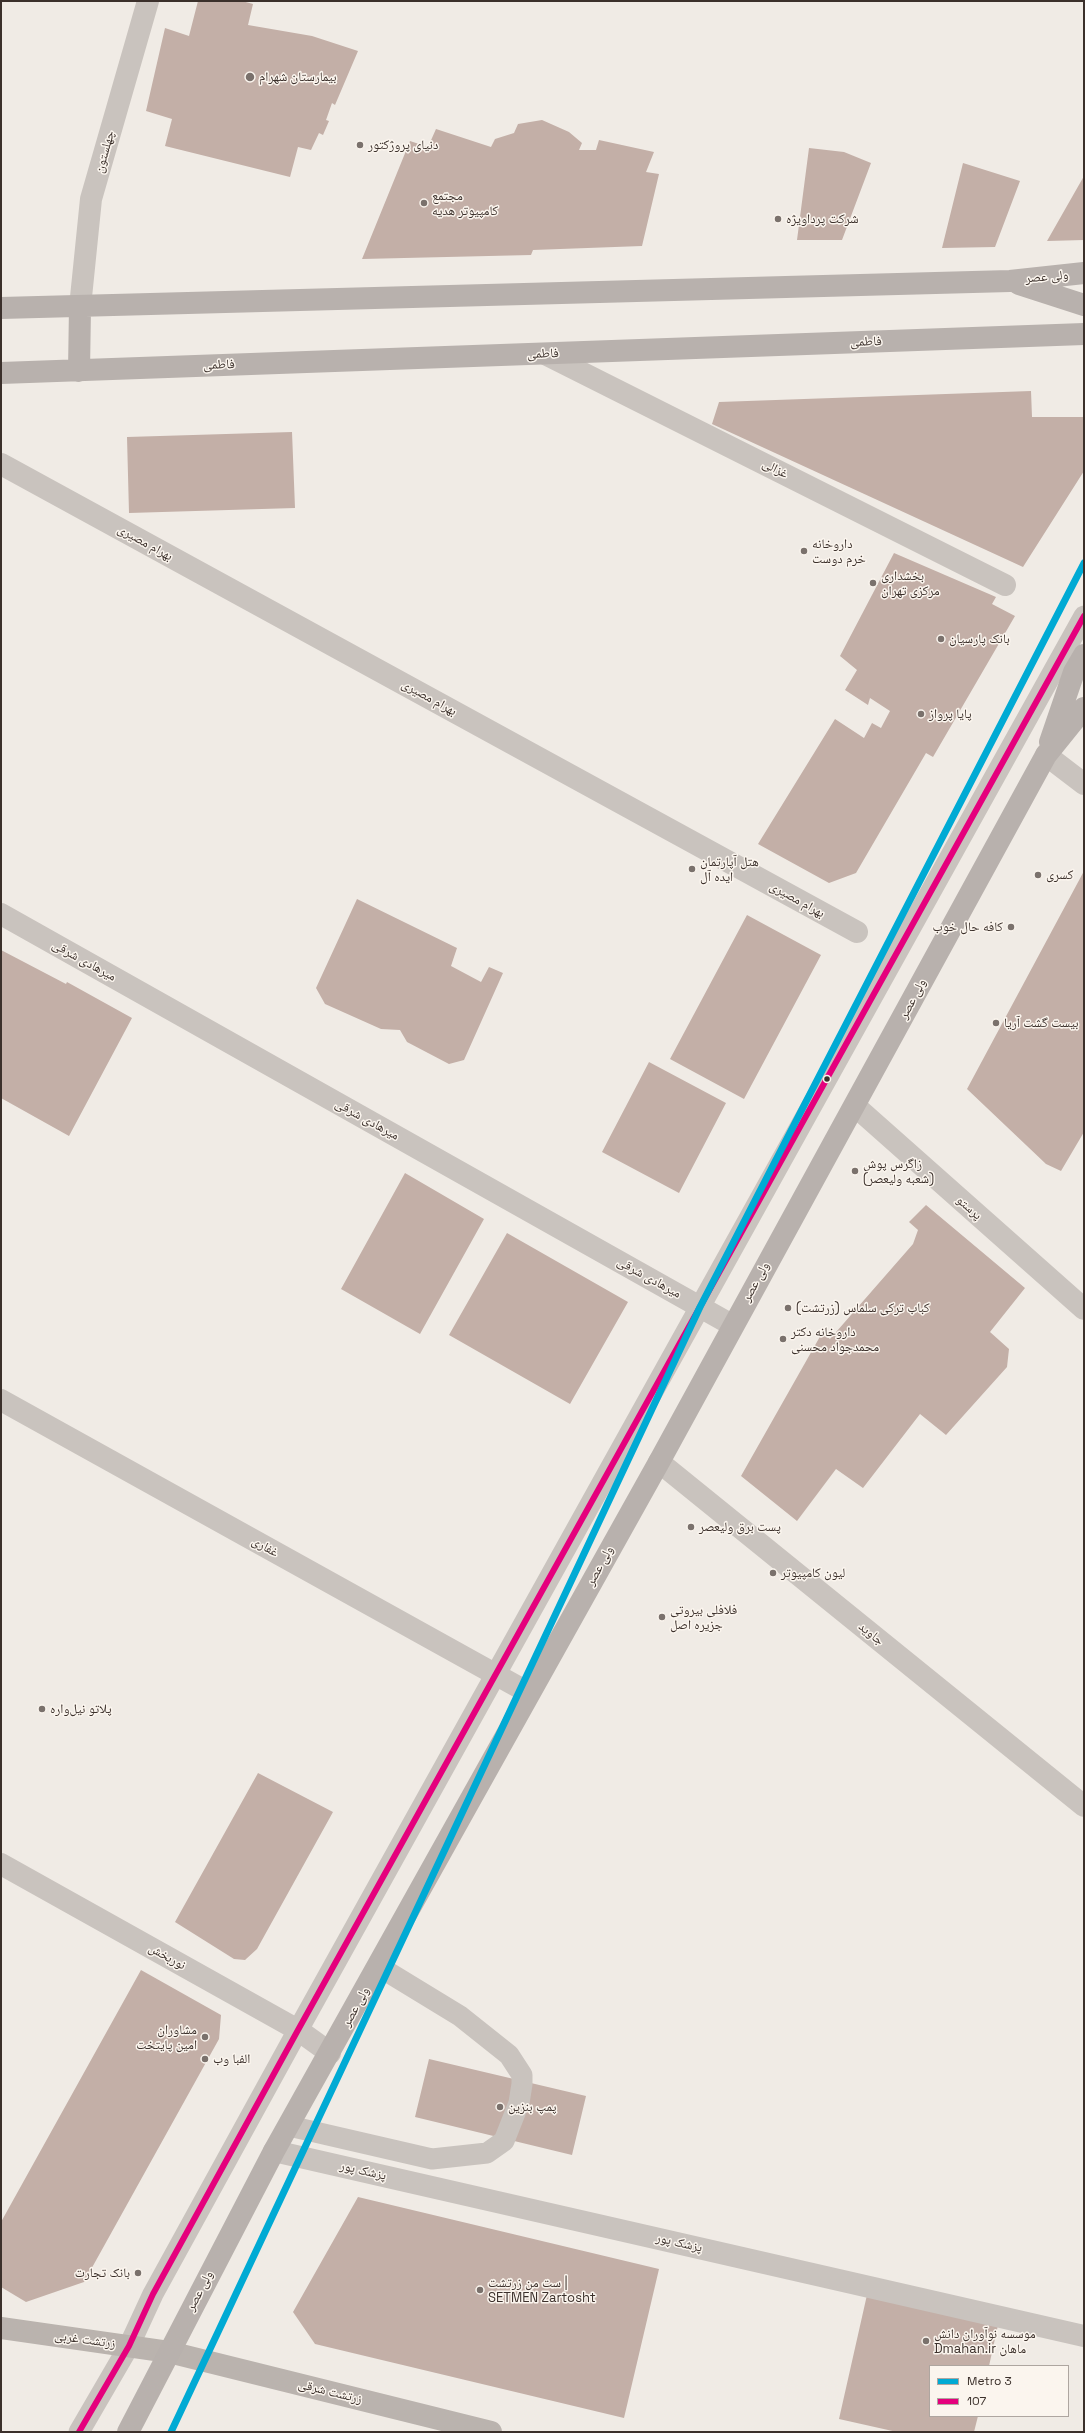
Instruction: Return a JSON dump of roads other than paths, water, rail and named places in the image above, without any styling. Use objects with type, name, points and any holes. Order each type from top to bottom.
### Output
[{"type":"main road","name":"ولی عصر","points":[[1010,281],[1084,274]]},
{"type":"main road","points":[[1,308],[1010,281],[1084,305]]},
{"type":"main road","points":[[79,371],[80,307]]},
{"type":"main road","name":"فاطمی","points":[[1,373],[1084,334]]},
{"type":"main road","points":[[1046,754],[1074,672],[1084,655]]},
{"type":"main road","name":"ولی عصر","points":[[128,2432],[168,2352],[274,2151],[659,1462],[732,1325],[855,1106],[1046,754],[1084,708]]},
{"type":"main road","name":"زرتشت غربی","points":[[1,2328],[168,2352]]},
{"type":"main road","name":"زرتشت شرقی","points":[[168,2352],[491,2432]]},
{"type":"street","name":"چهلستون","points":[[80,307],[91,199],[148,1]]},
{"type":"street","name":"غزالی","points":[[545,354],[1005,585]]},
{"type":"street","name":"بهرام مصیری","points":[[1,464],[857,932]]},
{"type":"street","points":[[1046,754],[1084,784]]},
{"type":"street","name":"میرهادی شرقی","points":[[1,914],[732,1325]]},
{"type":"street","name":"پرستو","points":[[855,1106],[1084,1309]]},
{"type":"street","name":"غفاری","points":[[1,1400],[529,1693]]},
{"type":"street","name":"جاوید","points":[[659,1462],[1084,1806]]},
{"type":"street","name":"نوربخش","points":[[1,1864],[298,2030],[330,2053]]},
{"type":"street","name":"پزشک پور","points":[[274,2151],[1084,2336]]},
{"type":"lane","points":[[79,2432],[128,2346],[153,2294],[298,2030],[1084,616]]},
{"type":"lane","points":[[289,2126],[432,2159],[481,2154],[504,2141],[519,2103],[522,2084],[522,2075],[509,2054],[460,2016],[378,1966]]},
{"type":"metro line","name":"3","points":[[171,2432],[700,1307],[1084,563]]},
{"type":"place","name":"بيمارستان شهرام","points":[[250,77]]},
{"type":"place","name":"دنیای پروژکتور","points":[[360,145]]},
{"type":"place","name":"مجتمع کامپیوتر هدیه","points":[[424,203]]},
{"type":"place","name":"شرکت پرداویژه","points":[[778,219]]},
{"type":"place","name":"داروخانه خرم دوست","points":[[804,551]]},
{"type":"place","name":"بخشداری مرکزی تهران","points":[[873,583]]},
{"type":"place","name":"بانک پارسیان","points":[[941,639]]},
{"type":"place","name":"پایا پرواز","points":[[921,714]]},
{"type":"place","name":"هتل آپارتمان ایده آل","points":[[692,869]]},
{"type":"place","name":"كسرى","points":[[1038,875]]},
{"type":"place","name":"کافه حال خوب","points":[[1011,927]]},
{"type":"place","name":"بیست گشت آریا","points":[[996,1023]]},
{"type":"place","name":"زاگرس پوش (شعبه ولیعصر)","points":[[855,1171]]},
{"type":"place","name":"کباب ترکی سلماس (زرتشت)","points":[[788,1308]]},
{"type":"place","name":"داروخانه دکتر محمدجواد محسنی","points":[[783,1339]]},
{"type":"place","name":"پست برق ولیعصر","points":[[691,1527]]},
{"type":"place","name":"لیون کامپیوتر","points":[[773,1573]]},
{"type":"place","name":"فلافلی بیروتی جزیره اصل","points":[[662,1617]]},
{"type":"place","name":"پلاتو نیل‌واره","points":[[42,1709]]},
{"type":"place","name":"مشاوران امین پایتخت","points":[[205,2037]]},
{"type":"place","name":"الفبا وب","points":[[205,2059]]},
{"type":"place","name":"پمپ بنزین","points":[[500,2107]]},
{"type":"place","name":"بانک تجارت","points":[[138,2273]]},
{"type":"place","name":"ست من زرتشت | SETMEN Zartosht","points":[[480,2290]]},
{"type":"place","name":"موسسه نوآوران دانش Dmahan.ir ماهان","points":[[926,2341]]}]
